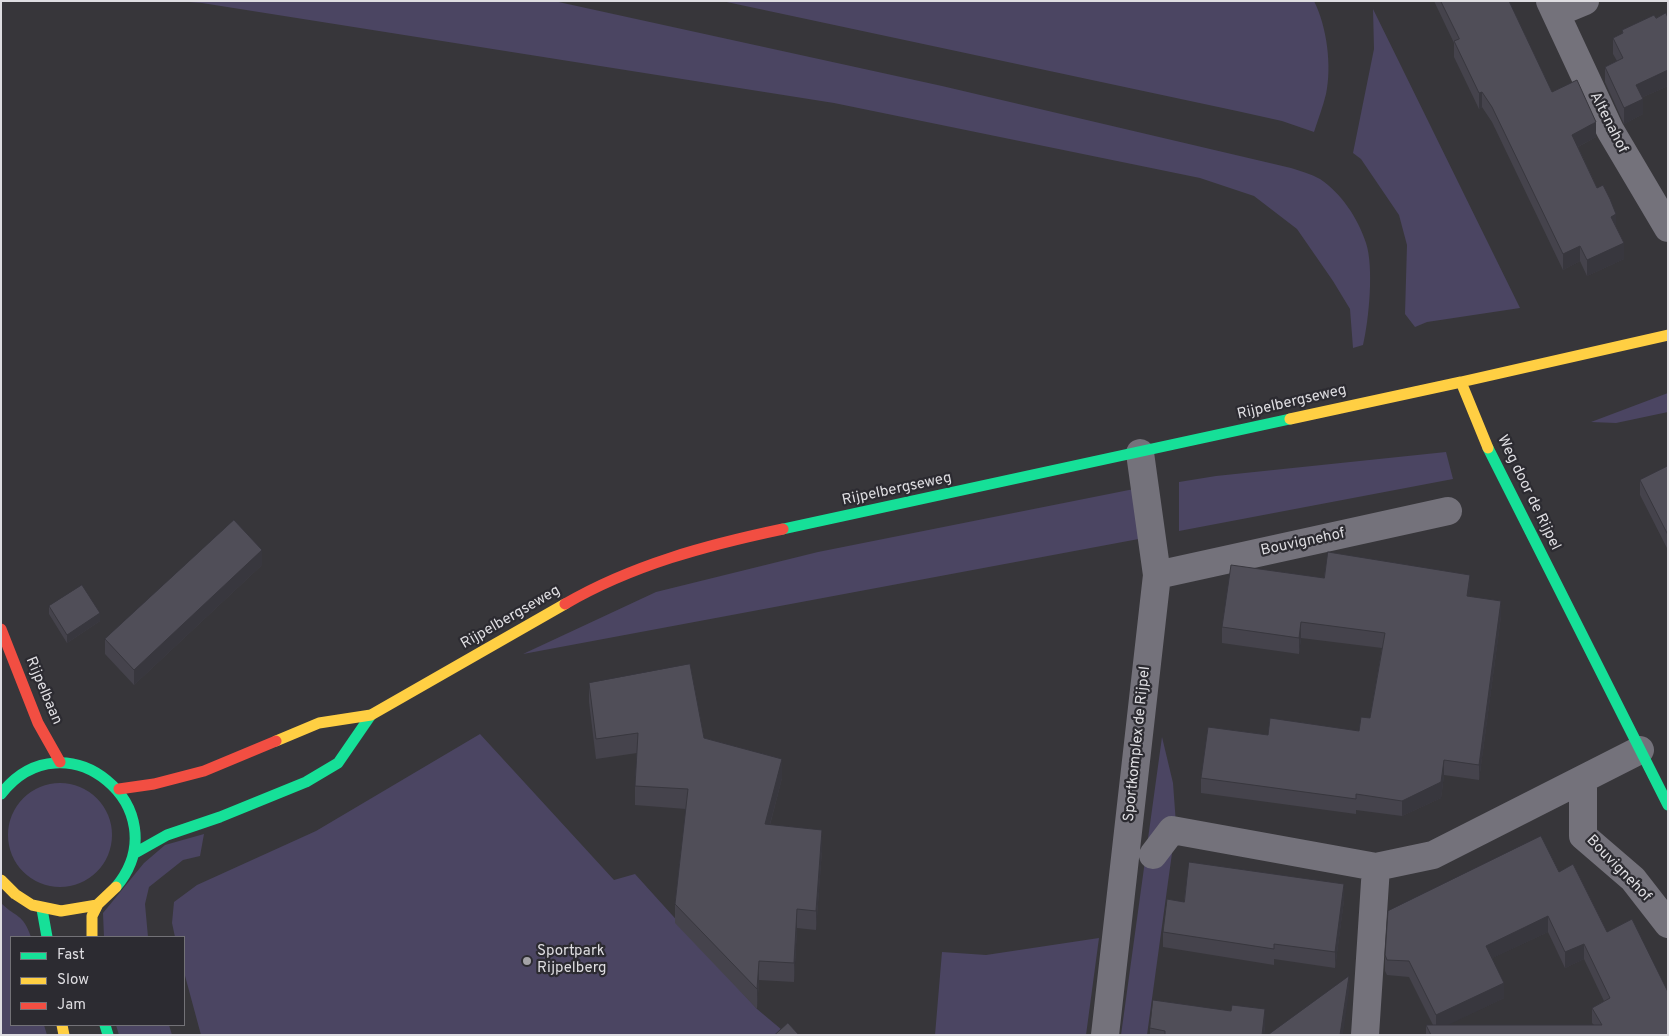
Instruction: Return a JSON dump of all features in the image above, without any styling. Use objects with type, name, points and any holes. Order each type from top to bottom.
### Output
[{"type":"street","name":"Altenahof","points":[[1585,1],[1553,7],[1610,130],[1668,228]]},
{"type":"street","points":[[1462,382],[1668,335]]},
{"type":"street","name":"Rijpelbergseweg","points":[[119,789],[154,784],[204,771],[319,723],[371,715],[587,591],[656,562],[724,541],[1140,453],[1395,395],[1462,382]]},
{"type":"street","name":"Weg door de Rijpel","points":[[1462,382],[1487,447],[1668,805]]},
{"type":"street","name":"Sportkomplex de Rijpel","points":[[1106,1035],[1157,575],[1140,453]]},
{"type":"street","name":"Bouvignehof","points":[[1157,575],[1448,511]]},
{"type":"street","name":"Rijpelbaan","points":[[1,630],[38,723],[60,762]]},
{"type":"street","name":"Rijpelbergseweg","points":[[135,853],[167,835],[220,817],[306,782],[338,762],[371,715]]},
{"type":"street","points":[[1153,855],[1172,830],[1376,867],[1433,855],[1640,750]]},
{"type":"street","points":[[4,790],[22,774],[40,765],[60,762],[89,768],[102,774],[119,789],[133,816],[136,831],[135,853],[128,872],[117,887],[98,904],[92,916],[92,936]]},
{"type":"street","points":[[3,773],[4,790]]},
{"type":"street","name":"Bouvignehof","points":[[1584,779],[1583,836],[1632,879],[1668,924]]},
{"type":"street","points":[[1370,1030],[1376,867]]},
{"type":"street","points":[[1,880],[22,900],[42,909],[63,911],[98,904]]},
{"type":"street","points":[[42,909],[47,936]]},
{"type":"shaded area","points":[[176,1],[554,1],[942,86],[1291,168],[1317,177],[1335,191],[1348,207],[1363,234],[1368,253],[1370,279],[1369,308],[1363,345],[1353,348],[1350,309],[1297,229],[1254,196],[1200,178],[834,103],[202,3]]},
{"type":"shaded area","points":[[722,1],[1314,1],[1325,34],[1328,83],[1325,99],[1314,132],[1282,121],[1237,111]]},
{"type":"shaded area","points":[[1373,9],[1520,308],[1427,322],[1415,327],[1405,314],[1407,245],[1399,215],[1361,159],[1353,153],[1374,49]]},
{"type":"shaded area","points":[[1668,393],[1668,412],[1616,423],[1591,422]]},
{"type":"shaded area","points":[[1446,452],[1453,479],[1179,531],[1179,482],[1216,476]]},
{"type":"shaded area","points":[[1134,489],[1144,538],[523,654],[656,592],[818,552]]},
{"type":"shaded area","points":[[480,734],[614,880],[635,874],[757,1009],[788,1035],[201,1035],[185,976],[185,936],[175,936],[172,923],[174,902],[197,885],[316,831]]},
{"type":"shaded area","points":[[1162,737],[1173,783],[1176,824],[1147,1035],[1121,1035]]},
{"type":"shaded area","points":[[60,783],[80,787],[97,798],[108,815],[112,835],[108,855],[97,872],[80,883],[60,887],[40,883],[23,872],[12,855],[8,835],[12,815],[23,798],[40,787]]},
{"type":"shaded area","points":[[204,834],[200,856],[183,860],[149,887],[145,904],[148,936],[104,936],[103,913],[144,863],[165,845]]},
{"type":"shaded area","points":[[1,903],[22,920],[31,936],[10,936],[10,1026],[44,1026],[47,1035],[1,1035]]},
{"type":"shaded area","points":[[1099,938],[1086,1035],[935,1035],[942,952],[986,955]]},
{"type":"shaded area","points":[[116,1026],[169,1026],[172,1035],[119,1035]]},
{"type":"building","points":[[1441,1],[1509,1],[1552,92],[1577,80],[1596,122],[1572,135],[1597,188],[1603,185],[1610,199],[1616,214],[1611,217],[1624,243],[1587,260],[1580,246],[1563,254],[1492,107],[1482,92],[1479,93],[1454,41],[1459,39]]},
{"type":"building","points":[[1666,13],[1668,18],[1668,70],[1636,85],[1643,99],[1624,108],[1605,67],[1623,58],[1613,38],[1623,33],[1622,30],[1654,15],[1656,18]]},
{"type":"building","points":[[1668,466],[1668,535],[1640,480]]},
{"type":"building","points":[[234,520],[262,550],[134,670],[105,639]]},
{"type":"building","points":[[1328,552],[1470,575],[1467,596],[1501,601],[1479,765],[1444,760],[1441,782],[1402,801],[1356,794],[1356,799],[1201,778],[1208,727],[1268,735],[1270,718],[1359,731],[1361,717],[1370,718],[1385,633],[1301,622],[1299,638],[1222,627],[1231,565],[1324,578]]},
{"type":"building","points":[[82,585],[100,613],[67,635],[49,606]]},
{"type":"building","points":[[690,664],[704,738],[782,759],[765,824],[822,830],[816,911],[797,909],[794,963],[759,961],[757,989],[675,904],[688,789],[635,786],[638,733],[596,739],[589,683]]},
{"type":"building","points":[[1541,836],[1559,872],[1573,864],[1607,932],[1632,919],[1668,992],[1668,1035],[1431,1035],[1426,1025],[1602,1025],[1592,1008],[1610,998],[1584,944],[1565,952],[1548,916],[1486,946],[1504,983],[1436,1015],[1409,961],[1387,960],[1385,955],[1388,911]]},
{"type":"building","points":[[1189,862],[1344,884],[1335,952],[1274,944],[1274,949],[1163,932],[1167,899],[1184,902]]},
{"type":"building","points":[[1349,976],[1340,1035],[1268,1035]]},
{"type":"building","points":[[1153,1000],[1231,1011],[1232,1005],[1265,1009],[1262,1035],[1165,1035],[1165,1031],[1150,1028]]},
{"type":"building","points":[[788,1023],[799,1035],[775,1035]]},
{"type":"traffic: fast","points":[[783,529],[1290,419]]},
{"type":"traffic: fast","points":[[1488,448],[1668,805]]},
{"type":"traffic: fast","points":[[135,853],[167,835],[220,817],[306,782],[338,763],[371,715]]},
{"type":"traffic: fast","points":[[1,794],[27,771],[55,763],[83,767],[107,781],[125,802],[134,828],[132,857],[116,887]]},
{"type":"traffic: fast","points":[[42,909],[47,936]]},
{"type":"traffic: fast","points":[[105,1026],[108,1035]]},
{"type":"traffic: slow","points":[[1488,448],[1461,382],[1668,335]]},
{"type":"traffic: slow","points":[[1290,419],[1461,382]]},
{"type":"traffic: slow","points":[[276,741],[319,723],[371,715],[565,604]]},
{"type":"traffic: slow","points":[[1,880],[15,894],[32,905],[61,911],[97,905],[116,887]]},
{"type":"traffic: slow","points":[[92,936],[92,916],[98,904]]},
{"type":"traffic: slow","points":[[62,1026],[64,1035]]},
{"type":"traffic: jam","points":[[565,604],[590,590],[643,567],[698,549],[783,529]]},
{"type":"traffic: jam","points":[[1,629],[38,723],[60,762]]},
{"type":"traffic: jam","points":[[119,789],[154,784],[204,771],[276,741]]},
{"type":"place","name":"Sportpark Rijpelberg","points":[[527,961]]}]
